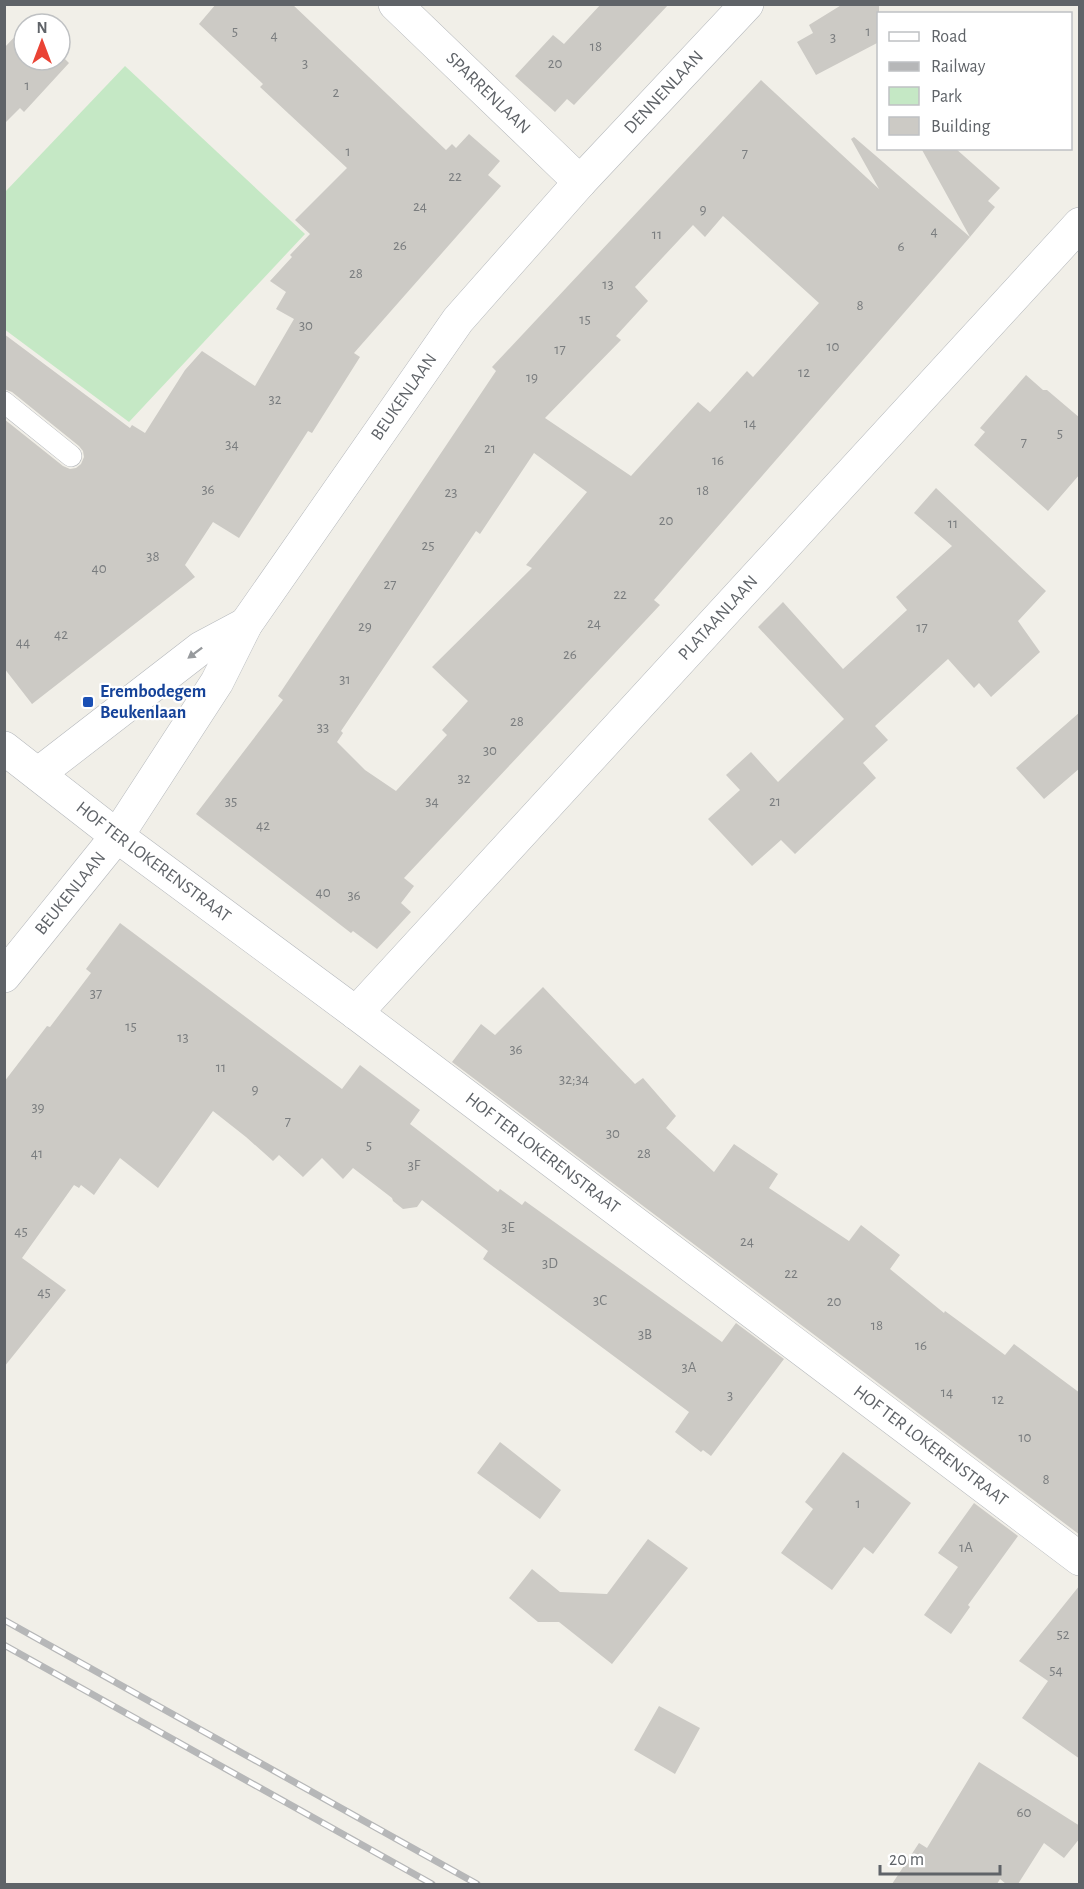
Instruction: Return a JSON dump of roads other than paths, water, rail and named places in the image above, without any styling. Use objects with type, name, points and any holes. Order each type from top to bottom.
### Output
[{"type":"street","name":"SPARRENLAAN","points":[[394,4],[580,182]]},
{"type":"street","name":"DENNENLAAN","points":[[580,182],[747,4]]},
{"type":"street","name":"BEUKENLAAN","points":[[4,976],[117,836],[217,682],[246,624],[458,320],[580,182]]},
{"type":"street","name":"PLATAANLAAN","points":[[356,1013],[1080,224]]},
{"type":"street","name":"BEUKENLAAN","points":[[38,774],[201,648],[246,624]]},
{"type":"street","name":"HOF TER LOKERENSTRAAT","points":[[4,748],[117,836],[356,1013],[1080,1559]]},
{"type":"lane","points":[[4,402],[71,456]]},
{"type":"railway","points":[[4,1620],[477,1884]]},
{"type":"railway","points":[[4,1645],[432,1884]]},
{"type":"place","name":"Erembodegem Beukenlaan","points":[[88,702]]}]
